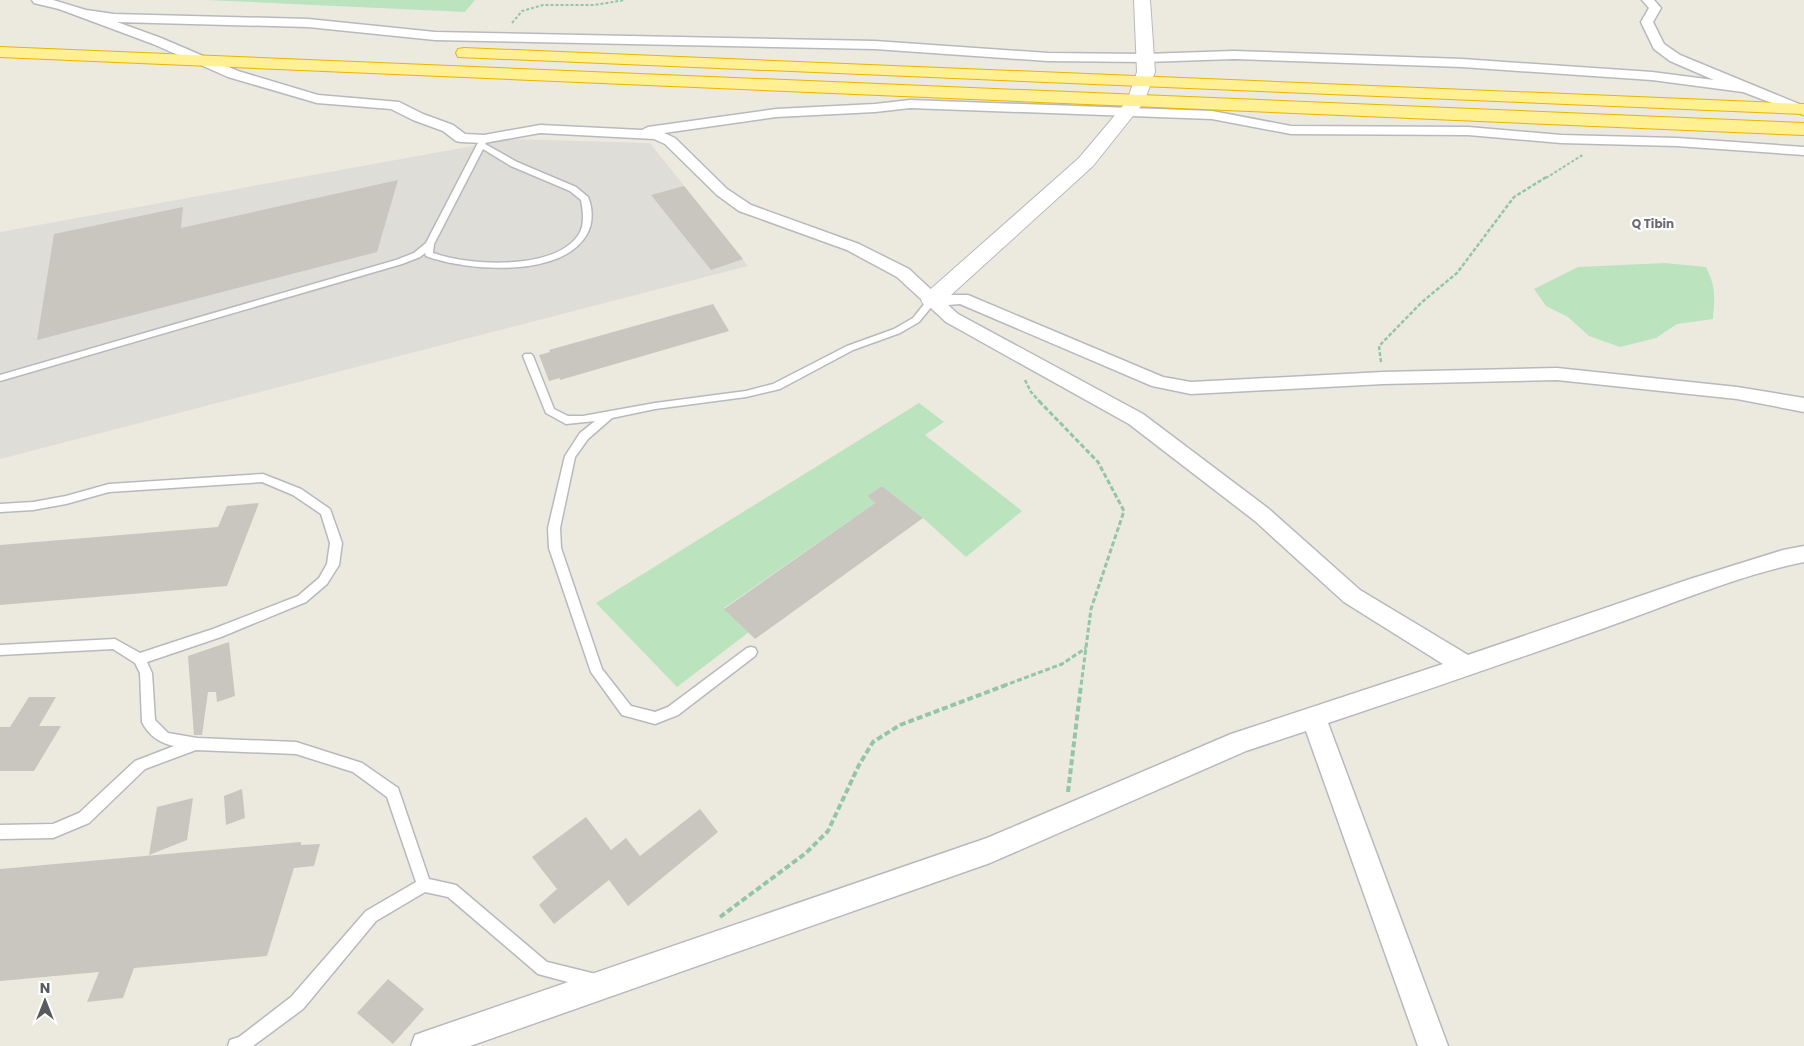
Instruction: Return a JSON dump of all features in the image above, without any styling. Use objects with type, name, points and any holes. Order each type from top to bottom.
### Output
[{"type":"highway","points":[[108,39],[204,43]]},
{"type":"highway","points":[[0,52],[1131,106],[1804,129]]},
{"type":"highway","points":[[427,52],[1802,109]]},
{"type":"street","points":[[41,0],[157,41],[233,74],[317,99],[394,105],[418,117],[448,128],[460,138],[483,142],[521,131],[540,129],[656,135],[670,141],[722,192],[744,208],[854,247],[903,273],[952,318],[1136,419],[1190,458],[1262,515],[1352,596],[1466,666]]},
{"type":"street","points":[[932,300],[1086,162],[1131,106],[1144,81],[1146,72],[1142,0]]},
{"type":"street","points":[[1648,0],[1655,8],[1646,22],[1650,26],[1658,46],[1675,58],[1744,88],[1802,109]]},
{"type":"street","points":[[80,13],[114,18],[294,22],[435,36],[875,45],[1048,57],[1146,58],[1234,55],[1462,63],[1652,76],[1744,88]]},
{"type":"street","points":[[631,134],[776,113],[874,108],[910,104],[1131,106],[1212,115],[1291,130],[1468,131],[1561,139],[1678,142],[1804,151]]},
{"type":"street","points":[[932,300],[962,299],[1159,382],[1191,388],[1383,378],[1557,374],[1737,393],[1804,405]]},
{"type":"street","points":[[426,1046],[990,850],[1240,742],[1690,588],[1783,558],[1804,554]]},
{"type":"street","points":[[1313,718],[1433,1046]]},
{"type":"lane","points":[[483,142],[514,164],[573,189],[585,199],[588,220],[582,236],[569,249],[519,265],[455,262],[439,259],[429,254],[430,244],[483,142]]},
{"type":"lane","points":[[0,378],[399,262],[417,255],[430,244]]},
{"type":"lane","points":[[528,356],[550,411],[566,420],[583,420],[655,406],[746,394],[776,387],[850,348],[898,331],[916,320],[932,300]]},
{"type":"lane","points":[[608,416],[584,436],[570,456],[554,528],[555,548],[597,672],[627,712],[656,718],[673,711],[751,652]]},
{"type":"lane","points":[[0,508],[33,506],[66,500],[109,488],[262,478],[297,492],[326,512],[336,543],[333,565],[323,581],[302,599],[217,633],[139,659]]},
{"type":"lane","points":[[0,650],[115,644],[139,659],[146,673],[149,722],[164,738],[197,744],[296,748],[357,767],[393,793],[424,885]]},
{"type":"lane","points":[[0,832],[53,831],[84,818],[140,765],[197,744]]},
{"type":"lane","points":[[236,1046],[244,1043],[297,1003],[371,916],[424,885],[452,890],[543,969],[603,983]]},
{"type":"path","points":[[500,38],[522,11],[543,4],[594,4],[625,0]]},
{"type":"path","points":[[1383,378],[1379,346],[1422,302],[1457,273],[1514,197],[1566,164],[1580,159],[1592,147],[1614,140]]},
{"type":"path","points":[[1013,352],[1031,392],[1098,462],[1124,511],[1091,609],[1065,818]]},
{"type":"path","points":[[718,918],[806,853],[828,831],[873,742],[900,725],[1062,664],[1086,648]]},
{"type":"shaded area","points":[[512,139],[650,143],[748,266],[0,459],[0,232]]},
{"type":"green space","points":[[206,0],[475,0],[465,12]]},
{"type":"green space","points":[[1665,263],[1706,267],[1712,280],[1714,292],[1713,319],[1677,324],[1656,338],[1620,347],[1589,336],[1568,317],[1546,306],[1534,289],[1578,267]]},
{"type":"green space","points":[[919,403],[944,422],[925,435],[1022,511],[966,557],[923,518],[882,486],[867,496],[875,503],[724,608],[749,632],[677,687],[596,603]]},
{"type":"building","points":[[398,180],[377,252],[37,340],[54,234],[183,207],[181,228]]},
{"type":"building","points":[[684,186],[743,259],[711,270],[651,195]]},
{"type":"building","points":[[713,304],[729,331],[560,380],[560,378],[549,381],[539,355],[550,352],[549,350]]},
{"type":"building","points":[[882,486],[923,518],[755,639],[724,609],[875,503],[867,496]]},
{"type":"building","points":[[259,503],[227,586],[0,605],[0,545],[218,527],[227,506]]},
{"type":"building","points":[[229,642],[235,696],[217,702],[216,692],[208,692],[202,735],[194,735],[188,656]]},
{"type":"building","points":[[29,697],[56,697],[39,726],[61,726],[34,771],[0,771],[0,727],[10,727]]},
{"type":"building","points":[[242,789],[245,818],[226,825],[224,796]]},
{"type":"building","points":[[193,798],[187,840],[149,855],[157,807]]},
{"type":"building","points":[[700,809],[718,832],[628,906],[609,880],[554,924],[539,905],[557,889],[532,857],[586,817],[611,850],[626,838],[640,856]]},
{"type":"building","points":[[301,842],[301,845],[320,844],[314,866],[294,868],[267,956],[134,968],[123,998],[87,1002],[99,972],[0,981],[0,869]]},
{"type":"building","points":[[388,979],[424,1009],[393,1044],[357,1013]]},
{"type":"district","name":"Q Tibin","points":[[1653,223]]}]
